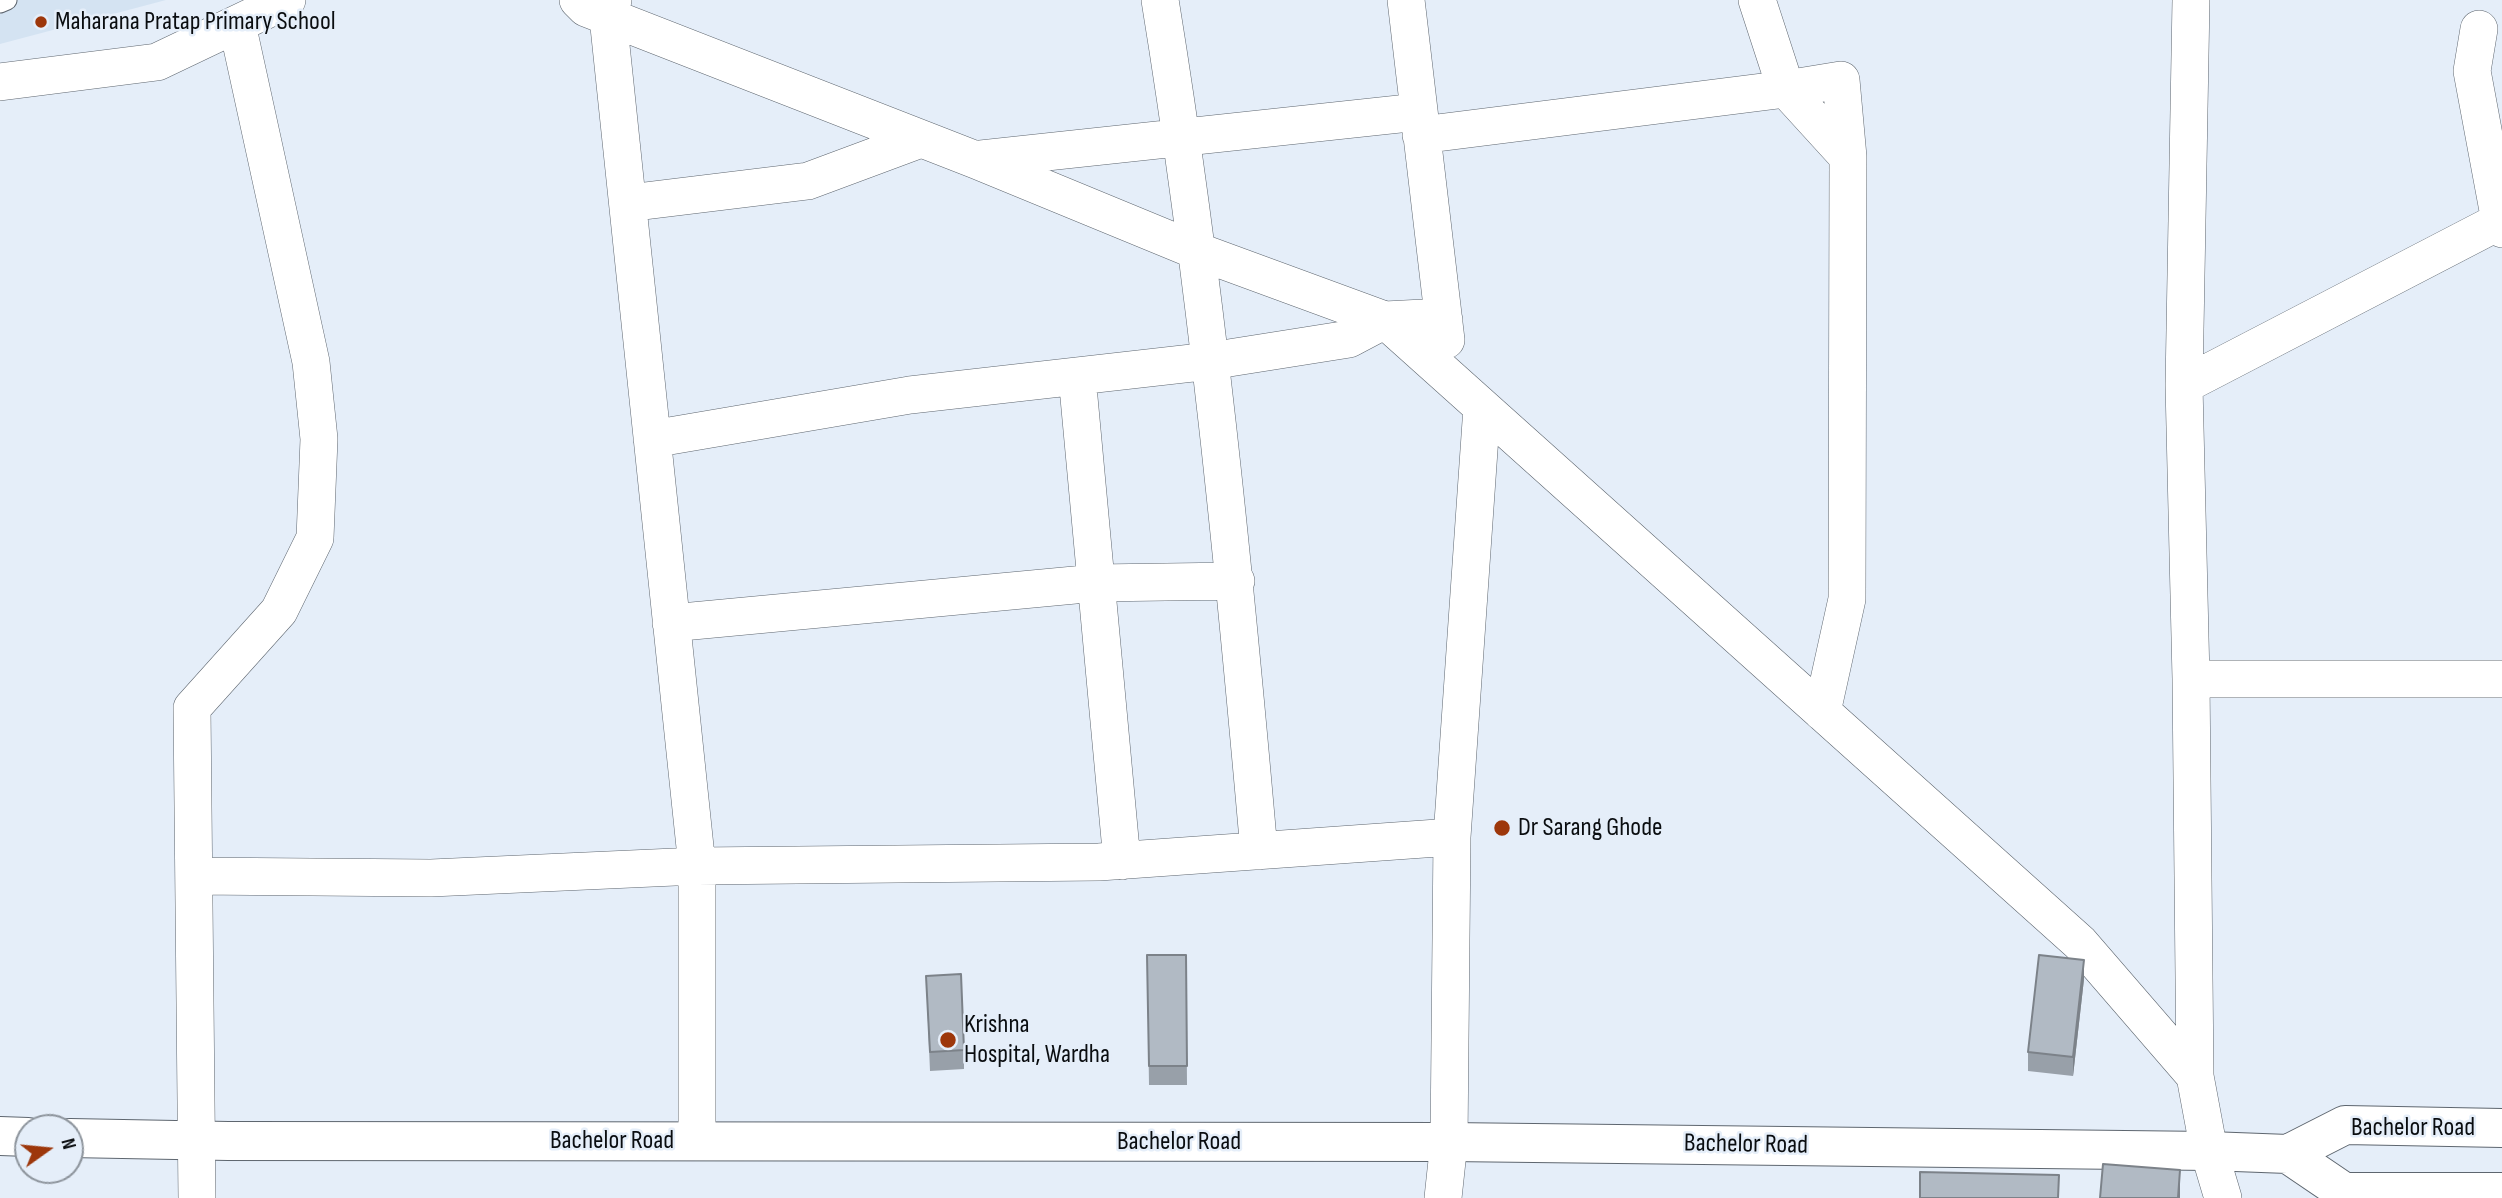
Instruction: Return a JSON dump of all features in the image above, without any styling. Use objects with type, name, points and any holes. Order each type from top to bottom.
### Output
[{"type":"main road","name":"Bachelor Road","points":[[84,1138],[197,1141],[1449,1142],[2288,1154],[2345,1125],[2502,1128]]},
{"type":"main road","points":[[2288,1154],[2344,1192],[2502,1192]]},
{"type":"street","points":[[0,82],[158,62],[288,0]]},
{"type":"street","points":[[1160,0],[1197,251],[1236,581],[1259,851]]},
{"type":"street","points":[[1406,0],[1450,378]]},
{"type":"street","points":[[1757,0],[1786,89]]},
{"type":"street","points":[[2191,0],[2184,385],[2191,679],[2195,1076],[2209,1151],[2223,1198]]},
{"type":"street","points":[[600,6],[1197,251],[1385,320],[2080,943],[2195,1076]]},
{"type":"street","points":[[600,6],[628,203],[696,866],[697,1141]]},
{"type":"street","points":[[197,1198],[192,708],[279,611],[315,538],[319,439],[311,362],[237,24]]},
{"type":"street","points":[[2184,385],[2501,225],[2472,71],[2479,29]]},
{"type":"street","points":[[976,160],[1182,137],[1420,124],[1786,89],[1841,80],[1848,157],[1847,599],[1822,712]]},
{"type":"street","points":[[628,203],[808,181],[921,139]]},
{"type":"street","points":[[652,439],[910,395],[1210,361],[1349,339],[1385,320],[1443,318]]},
{"type":"street","points":[[1077,376],[1122,860]]},
{"type":"street","points":[[1443,1198],[1449,1142],[1452,837],[1482,407]]},
{"type":"street","points":[[671,623],[1096,583],[1236,581]]},
{"type":"street","points":[[2191,679],[2502,679]]},
{"type":"street","points":[[194,876],[431,878],[696,866],[1122,860],[1452,837]]},
{"type":"lane","points":[[0,3],[7,0]]},
{"type":"shaded area","name":"Maharana Pratap Primary School","points":[[0,0],[166,0],[0,44]]},
{"type":"building","points":[[1147,955],[1186,955],[1187,1066],[1149,1066]]},
{"type":"building","points":[[2039,955],[2084,960],[2073,1057],[2028,1052]]},
{"type":"building","points":[[961,974],[964,1050],[930,1052],[926,976]]},
{"type":"building","points":[[2103,1164],[2180,1170],[2178,1198],[2100,1198]]},
{"type":"building","points":[[1920,1172],[2059,1175],[2058,1198],[1920,1198]]},
{"type":"place","name":"Maharana Pratap Primary School","points":[[41,22]]},
{"type":"place","name":"Dr Sarang Ghode","points":[[1502,828]]},
{"type":"place","name":"Krishna Hospital, Wardha","points":[[948,1040]]}]
